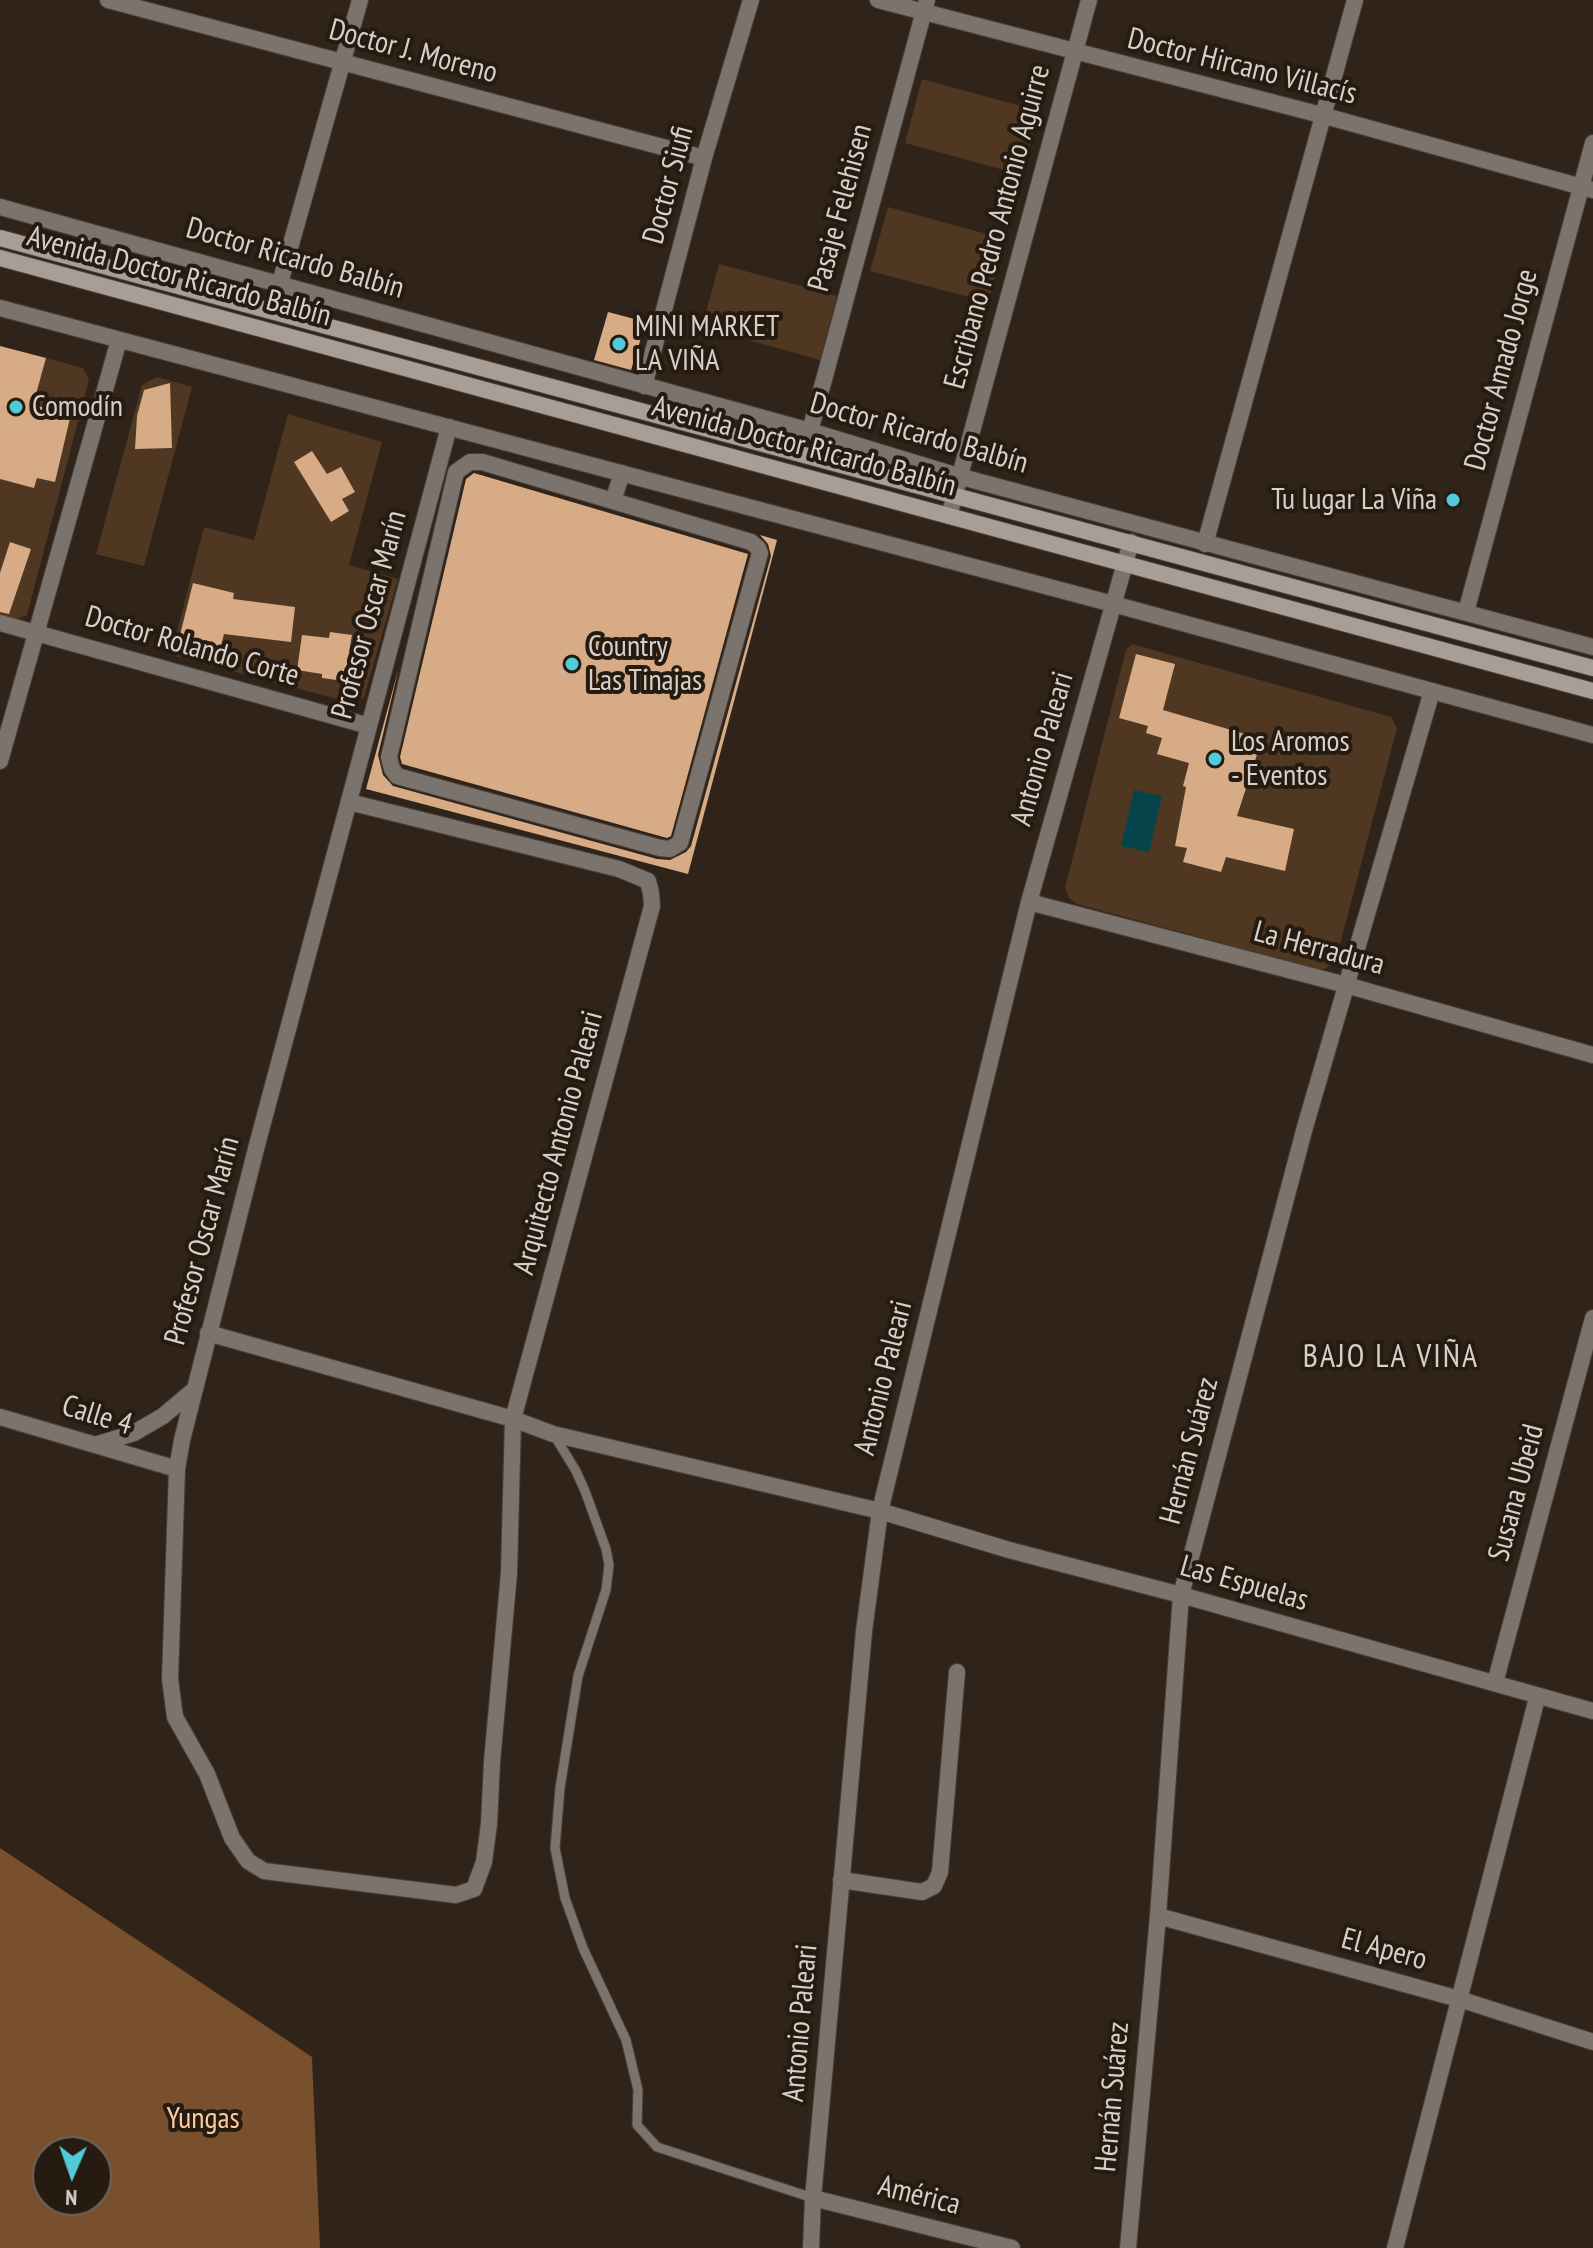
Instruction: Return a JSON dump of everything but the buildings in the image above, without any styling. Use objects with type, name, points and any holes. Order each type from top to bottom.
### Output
[{"type":"main road","name":"Avenida Doctor Ricardo Balbín","points":[[0,238],[1593,668]]},
{"type":"main road","name":"Avenida Doctor Ricardo Balbín","points":[[0,258],[1593,691]]},
{"type":"street","name":"Doctor J. Moreno","points":[[108,0],[704,158]]},
{"type":"street","points":[[280,283],[360,0]]},
{"type":"street","name":"Doctor Siufi","points":[[644,386],[704,158],[751,0]]},
{"type":"street","name":"Doctor Hircano Villacís","points":[[878,0],[925,6],[1075,53],[1325,116],[1587,189]]},
{"type":"street","name":"Escribano Pedro Antonio Aguirre","points":[[949,516],[1089,0]]},
{"type":"street","points":[[1205,544],[1355,0]]},
{"type":"street","name":"Pasaje Felehisen","points":[[810,431],[925,6]]},
{"type":"street","name":"Doctor Amado Jorge","points":[[1466,612],[1587,189],[1593,143]]},
{"type":"street","name":"Doctor Ricardo Balbín","points":[[0,207],[810,431],[958,476],[1593,647]]},
{"type":"street","points":[[0,308],[1593,735]]},
{"type":"street","points":[[0,761],[119,340]]},
{"type":"street","name":"Profesor Oscar Marín","points":[[449,427],[194,1390],[177,1469],[170,1679],[175,1717],[207,1774],[232,1838],[248,1861],[264,1871],[456,1895]]},
{"type":"street","points":[[470,462],[482,462],[613,501],[751,542],[760,553],[680,843],[670,849],[397,776],[389,757],[456,472],[470,462]]},
{"type":"street","points":[[613,501],[622,473]]},
{"type":"street","name":"Antonio Paleari","points":[[811,2248],[864,1631],[880,1511],[1029,902],[1131,542]]},
{"type":"street","name":"Doctor Rolando Corte","points":[[0,623],[369,726]]},
{"type":"street","name":"Hernán Suárez","points":[[1128,2248],[1158,1916],[1181,1595],[1305,1127],[1432,691]]},
{"type":"street","name":"Arquitecto Antonio Paleari","points":[[349,802],[619,869],[648,881],[652,906],[513,1419],[509,1573],[489,1824],[484,1862],[474,1889],[456,1895]]},
{"type":"street","name":"La Herradura","points":[[1029,902],[1346,985],[1593,1055]]},
{"type":"street","name":"Susana Ubeid","points":[[1495,1683],[1593,1318]]},
{"type":"street","name":"Las Espuelas","points":[[208,1333],[513,1419],[553,1434],[880,1511],[1009,1550],[1593,1711]]},
{"type":"street","points":[[95,1445],[163,1416],[194,1390]]},
{"type":"street","name":"Calle 4","points":[[0,1417],[177,1469]]},
{"type":"street","points":[[841,1880],[922,1892],[934,1886],[940,1872],[957,1672]]},
{"type":"street","points":[[1395,2248],[1537,1698]]},
{"type":"street","name":"El Apero","points":[[1158,1916],[1459,1999],[1593,2042]]},
{"type":"street","name":"América","points":[[813,2198],[1012,2248]]},
{"type":"lane","points":[[553,1434],[581,1481],[609,1565],[606,1590],[578,1676],[560,1788],[555,1848],[565,1898],[583,1948],[626,2040],[638,2090],[637,2125],[657,2147],[813,2198]]},
{"type":"shaded area","points":[[922,79],[1039,111],[1022,175],[905,143]]},
{"type":"shaded area","points":[[888,207],[1005,239],[988,302],[870,271]]},
{"type":"shaded area","points":[[719,264],[837,296],[820,360],[702,327]]},
{"type":"shaded area","points":[[46,358],[83,368],[89,380],[27,615],[15,620],[0,615],[0,479],[12,482]]},
{"type":"shaded area","points":[[157,377],[192,387],[144,566],[96,554],[142,385]]},
{"type":"shaded area","points":[[288,414],[382,442],[349,565],[398,579],[364,697],[353,703],[171,655],[204,527],[254,540]]},
{"type":"shaded area","points":[[1132,644],[1391,717],[1397,728],[1335,963],[1322,970],[1077,904],[1069,898],[1065,888],[1126,650]]},
{"type":"green space","name":"Yungas","points":[[0,1848],[312,2057],[320,2248],[0,2248]]},
{"type":"water","points":[[1134,790],[1162,796],[1149,852],[1121,846]]},
{"type":"place","name":"MINI MARKET LA VIÑA","points":[[619,344]]},
{"type":"place","name":"Comodín","points":[[16,407]]},
{"type":"place","name":"Tu lugar La Viña","points":[[1453,500]]},
{"type":"place","name":"Country Las Tinajas","points":[[572,664]]},
{"type":"place","name":"Los Aromos - Eventos","points":[[1215,759]]},
{"type":"district","name":"BAJO LA VIÑA","points":[[1391,1358]]}]
